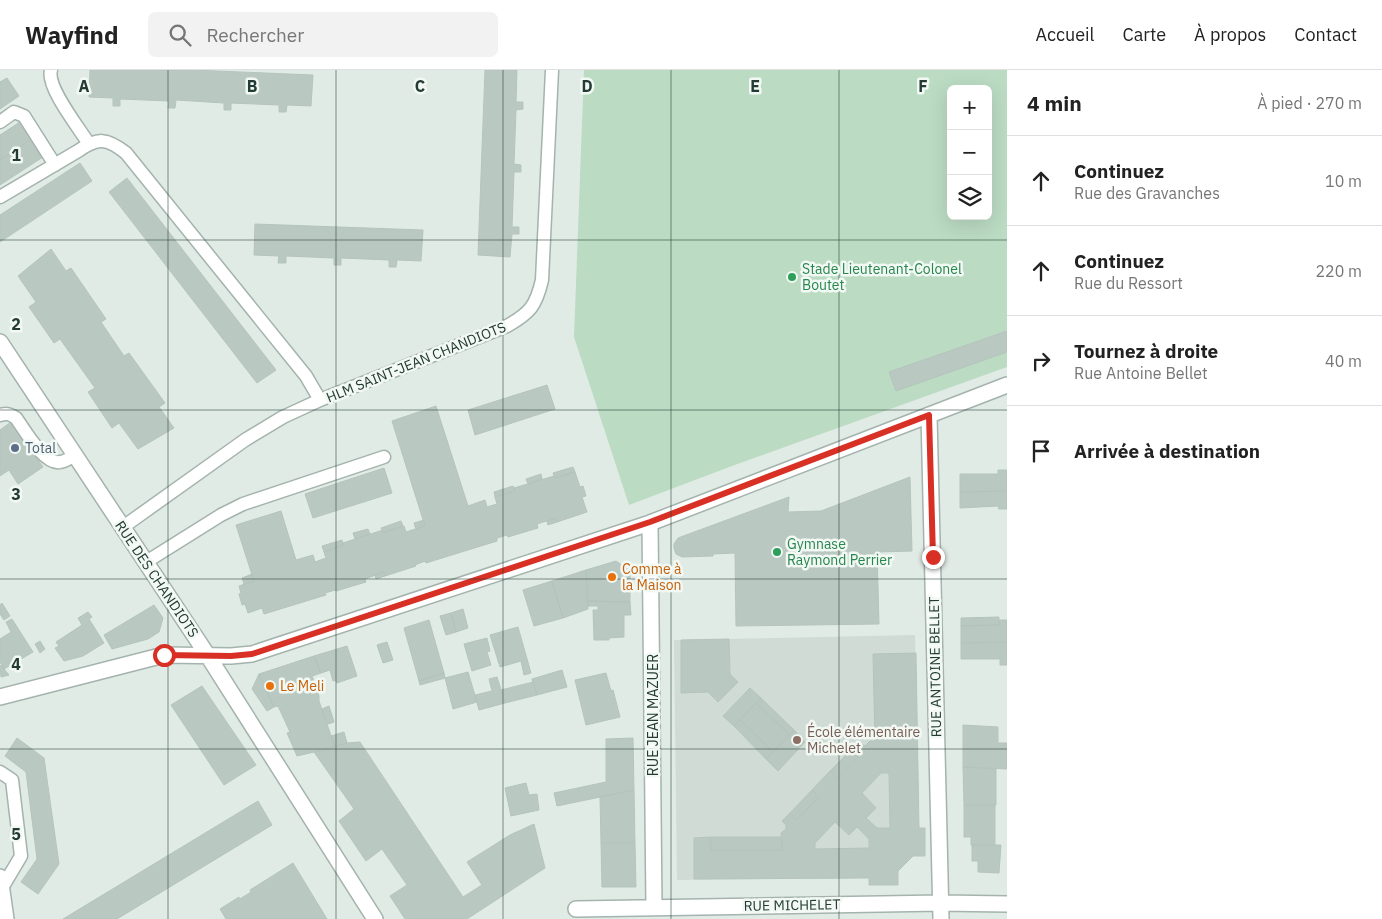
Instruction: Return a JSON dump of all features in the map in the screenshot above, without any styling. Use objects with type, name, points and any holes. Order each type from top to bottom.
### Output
[{"type":"street","name":"RUE DES CHANDIOTS","points":[[0,342],[208,656],[376,919]]},
{"type":"street","points":[[0,697],[164,655],[231,656],[252,654],[650,522],[1007,385]]},
{"type":"street","name":"RUE ANTOINE BELLET","points":[[929,415],[941,919]]},
{"type":"street","name":"RUE JEAN MAZUER","points":[[650,522],[654,907]]},
{"type":"street","points":[[1,883],[6,919]]},
{"type":"street","name":"RUE MICHELET","points":[[576,909],[941,903],[1007,904]]},
{"type":"lane","points":[[51,70],[50,75],[57,95],[89,144]]},
{"type":"lane","name":"HLM SAINT-JEAN CHANDIOTS","points":[[123,527],[245,440],[283,417],[320,400],[507,326],[520,319],[531,309],[538,298],[542,280],[552,70]]},
{"type":"lane","points":[[0,122],[14,112],[24,116],[55,165]]},
{"type":"lane","points":[[0,197],[89,144],[96,141],[104,141],[114,144],[126,153],[306,376],[320,400]]},
{"type":"lane","points":[[0,415],[10,414],[16,418],[43,455],[52,461],[60,462],[75,455]]},
{"type":"lane","points":[[146,562],[243,504],[384,457]]},
{"type":"lane","points":[[0,772],[12,780],[20,856],[1,883]]},
{"type":"shaded area","name":"École élémentaire Michelet","points":[[915,635],[919,828],[925,828],[925,856],[913,856],[898,871],[898,885],[869,885],[869,878],[677,880],[674,640]]},
{"type":"green space","name":"Stade Lieutenant-Colonel Boutet","points":[[584,70],[1007,70],[1007,367],[629,505],[574,337]]},
{"type":"building","points":[[90,70],[192,70],[313,75],[311,106],[287,105],[286,112],[279,112],[279,105],[231,103],[231,110],[224,110],[224,103],[176,100],[175,108],[168,108],[169,101],[120,99],[120,106],[113,106],[113,98],[89,97]]},
{"type":"building","points":[[485,70],[517,70],[516,102],[523,102],[523,109],[516,110],[514,164],[521,165],[521,172],[514,172],[512,227],[519,227],[519,234],[512,234],[510,257],[478,255]]},
{"type":"building","points":[[7,78],[19,96],[0,109],[0,82]]},
{"type":"building","points":[[23,120],[34,137],[0,160],[0,135]]},
{"type":"building","points":[[32,139],[43,157],[0,185],[0,160]]},
{"type":"building","points":[[80,163],[92,181],[0,242],[0,215]]},
{"type":"building","points":[[127,178],[276,370],[257,383],[109,192]]},
{"type":"building","points":[[255,224],[423,230],[421,261],[397,260],[396,267],[389,267],[389,260],[341,258],[341,265],[334,265],[334,258],[286,256],[286,263],[278,263],[279,256],[254,255]]},
{"type":"building","points":[[51,249],[66,271],[71,268],[106,319],[101,322],[124,356],[129,353],[165,403],[159,407],[174,428],[138,449],[119,423],[112,428],[88,392],[95,388],[60,339],[54,343],[29,307],[36,302],[18,276]]},
{"type":"building","points":[[1007,331],[1007,352],[896,391],[889,372]]},
{"type":"building","points":[[547,385],[555,409],[475,435],[468,410]]},
{"type":"building","points":[[436,406],[468,506],[485,500],[487,507],[497,504],[495,497],[515,491],[514,488],[575,472],[580,487],[583,486],[586,496],[582,497],[587,512],[557,522],[556,518],[537,524],[538,528],[508,537],[507,535],[497,538],[497,541],[426,563],[425,561],[416,566],[385,576],[384,572],[365,579],[366,582],[325,593],[326,595],[264,614],[262,608],[248,613],[245,604],[242,605],[239,586],[254,581],[236,525],[281,511],[296,560],[313,555],[315,562],[326,558],[324,552],[343,545],[343,543],[383,530],[383,533],[404,526],[406,532],[425,526],[392,421]]},
{"type":"building","name":"Total","points":[[11,422],[43,467],[18,484],[9,470],[0,476],[0,430]]},
{"type":"building","points":[[573,467],[575,472],[555,478],[553,473]]},
{"type":"building","points":[[384,468],[392,493],[313,518],[305,494]]},
{"type":"building","points":[[998,470],[1007,470],[1007,491],[960,492],[960,474],[998,474]]},
{"type":"building","points":[[541,474],[542,479],[528,484],[526,479]]},
{"type":"building","name":"Gymnase Raymond Perrier","points":[[910,477],[912,551],[877,552],[879,624],[736,626],[735,553],[682,557],[676,554],[674,548],[678,538],[789,497],[788,512],[821,511]]},
{"type":"building","points":[[513,486],[515,491],[495,497],[494,492]]},
{"type":"building","points":[[1007,491],[1007,509],[999,509],[998,506],[960,508],[960,492]]},
{"type":"building","points":[[556,518],[557,522],[548,525],[547,521]]},
{"type":"building","points":[[424,520],[425,526],[416,529],[414,523]]},
{"type":"building","points":[[401,521],[403,526],[383,533],[381,528]]},
{"type":"building","points":[[368,529],[370,534],[355,539],[353,533]]},
{"type":"building","points":[[342,540],[343,545],[324,552],[322,546]]},
{"type":"building","points":[[616,561],[630,571],[630,602],[587,601],[586,570]]},
{"type":"building","points":[[586,570],[588,609],[563,618],[552,581]]},
{"type":"building","points":[[384,572],[385,576],[376,579],[375,575]]},
{"type":"building","points":[[252,574],[254,581],[244,584],[242,578]]},
{"type":"building","points":[[552,581],[563,618],[534,626],[523,590]]},
{"type":"building","points":[[587,601],[630,602],[631,615],[624,615],[624,637],[594,640],[593,610],[598,610],[598,606],[588,606]]},
{"type":"building","points":[[2,603],[10,616],[4,620],[0,614],[0,605]]},
{"type":"building","points":[[154,605],[163,618],[159,632],[148,639],[112,649],[104,635]]},
{"type":"building","points":[[463,609],[468,628],[456,632],[451,613]]},
{"type":"building","points":[[88,612],[92,617],[89,619],[104,643],[83,656],[64,661],[55,648],[59,646],[56,642],[82,625],[78,618]]},
{"type":"building","points":[[451,613],[456,632],[446,635],[440,616]]},
{"type":"building","points":[[999,617],[999,625],[961,626],[961,618]]},
{"type":"building","points":[[12,619],[33,652],[4,669],[0,662],[0,639],[11,632],[6,622]]},
{"type":"building","points":[[429,620],[444,673],[419,681],[404,628]]},
{"type":"building","points":[[999,620],[1007,620],[1007,642],[961,643],[961,626],[999,625]]},
{"type":"building","points":[[518,627],[531,673],[524,675],[521,661],[500,667],[490,635]]},
{"type":"building","points":[[487,638],[490,651],[487,652],[491,665],[472,671],[464,644]]},
{"type":"building","points":[[729,639],[730,674],[738,682],[718,702],[708,692],[681,693],[681,640]]},
{"type":"building","points":[[40,641],[45,649],[40,653],[35,644]]},
{"type":"building","points":[[387,642],[393,660],[383,663],[377,645]]},
{"type":"building","points":[[1007,642],[1007,665],[1000,665],[1000,659],[961,659],[961,643]]},
{"type":"building","points":[[347,646],[357,676],[337,683],[335,680],[333,681],[330,670],[321,673],[314,656]]},
{"type":"building","points":[[916,653],[919,828],[925,828],[925,856],[913,856],[898,871],[898,885],[869,885],[869,878],[694,879],[694,838],[711,837],[711,850],[782,850],[781,833],[786,829],[786,825],[782,821],[790,813],[797,820],[819,797],[812,790],[830,771],[837,778],[858,757],[851,750],[859,741],[865,746],[870,741],[875,741],[873,654]],"holes":[[[881,773],[889,773],[890,828],[877,828],[866,818],[876,808],[862,793]],[[835,822],[849,835],[857,827],[869,839],[869,848],[815,849],[815,843]]]},
{"type":"building","points":[[314,656],[321,673],[312,676],[335,747],[297,756],[287,733],[290,732],[278,706],[274,707],[259,674]]},
{"type":"building","points":[[2,665],[9,675],[1,677],[0,666]]},
{"type":"building","points":[[562,670],[567,687],[537,695],[532,679]]},
{"type":"building","points":[[468,672],[477,702],[453,709],[445,678]]},
{"type":"building","points":[[444,673],[445,678],[420,685],[419,681]]},
{"type":"building","points":[[606,673],[611,691],[613,690],[620,717],[586,725],[575,680]]},
{"type":"building","points":[[259,674],[274,707],[267,711],[252,689]]},
{"type":"building","points":[[497,677],[505,703],[479,710],[475,695],[492,691],[489,679]]},
{"type":"building","points":[[533,682],[537,695],[505,703],[501,690]]},
{"type":"building","points":[[202,686],[256,765],[224,785],[171,705]]},
{"type":"building","points":[[750,688],[761,698],[734,726],[723,716]]},
{"type":"building","points":[[761,698],[794,730],[790,735],[756,703]]},
{"type":"building","points":[[756,703],[790,735],[773,752],[740,720]]},
{"type":"building","points":[[329,706],[334,722],[328,724],[322,709]]},
{"type":"building","points":[[740,720],[773,752],[766,759],[734,726]]},
{"type":"building","points":[[963,725],[998,727],[998,743],[1007,743],[1007,769],[963,767]]},
{"type":"building","points":[[794,730],[805,742],[778,771],[766,759]]},
{"type":"building","points":[[344,732],[347,743],[335,747],[331,736]]},
{"type":"building","points":[[17,738],[44,758],[59,864],[38,894],[21,882],[37,859],[26,772],[5,756]]},
{"type":"building","points":[[633,738],[634,790],[557,806],[554,793],[606,782],[606,739]]},
{"type":"building","points":[[360,742],[463,897],[482,885],[467,862],[510,835],[534,824],[545,868],[467,919],[405,919],[390,896],[407,885],[382,849],[366,861],[339,821],[354,809],[314,752],[347,743]]},
{"type":"building","points":[[851,750],[858,757],[837,778],[830,771]]},
{"type":"building","points":[[963,767],[996,769],[996,805],[964,805]]},
{"type":"building","points":[[526,783],[529,795],[537,794],[539,810],[511,816],[505,788]]},
{"type":"building","points":[[634,790],[635,843],[601,843],[600,797]]},
{"type":"building","points":[[812,790],[819,797],[797,820],[790,813]]},
{"type":"building","points":[[258,801],[272,825],[117,919],[63,919]]},
{"type":"building","points":[[964,805],[995,805],[995,845],[971,845],[971,837],[964,837]]},
{"type":"building","points":[[711,837],[782,837],[782,850],[711,850]]},
{"type":"building","points":[[601,843],[635,843],[636,887],[602,887]]},
{"type":"building","points":[[972,845],[1001,845],[999,873],[978,872],[978,861],[972,861]]},
{"type":"building","points":[[293,863],[327,919],[226,919],[220,909],[239,897],[240,899],[251,892],[250,890]]},
{"type":"place","name":"Stade Lieutenant-Colonel Boutet","points":[[792,277]]},
{"type":"place","name":"Total","points":[[15,448]]},
{"type":"place","name":"Gymnase Raymond Perrier","points":[[777,552]]},
{"type":"place","name":"Comme à la Maison","points":[[612,577]]},
{"type":"place","name":"Le Meli","points":[[270,686]]},
{"type":"place","name":"École élémentaire Michelet","points":[[797,740]]},
{"type":"route","points":[[164,655],[231,656],[252,654],[650,522],[929,415],[933,557]]}]
